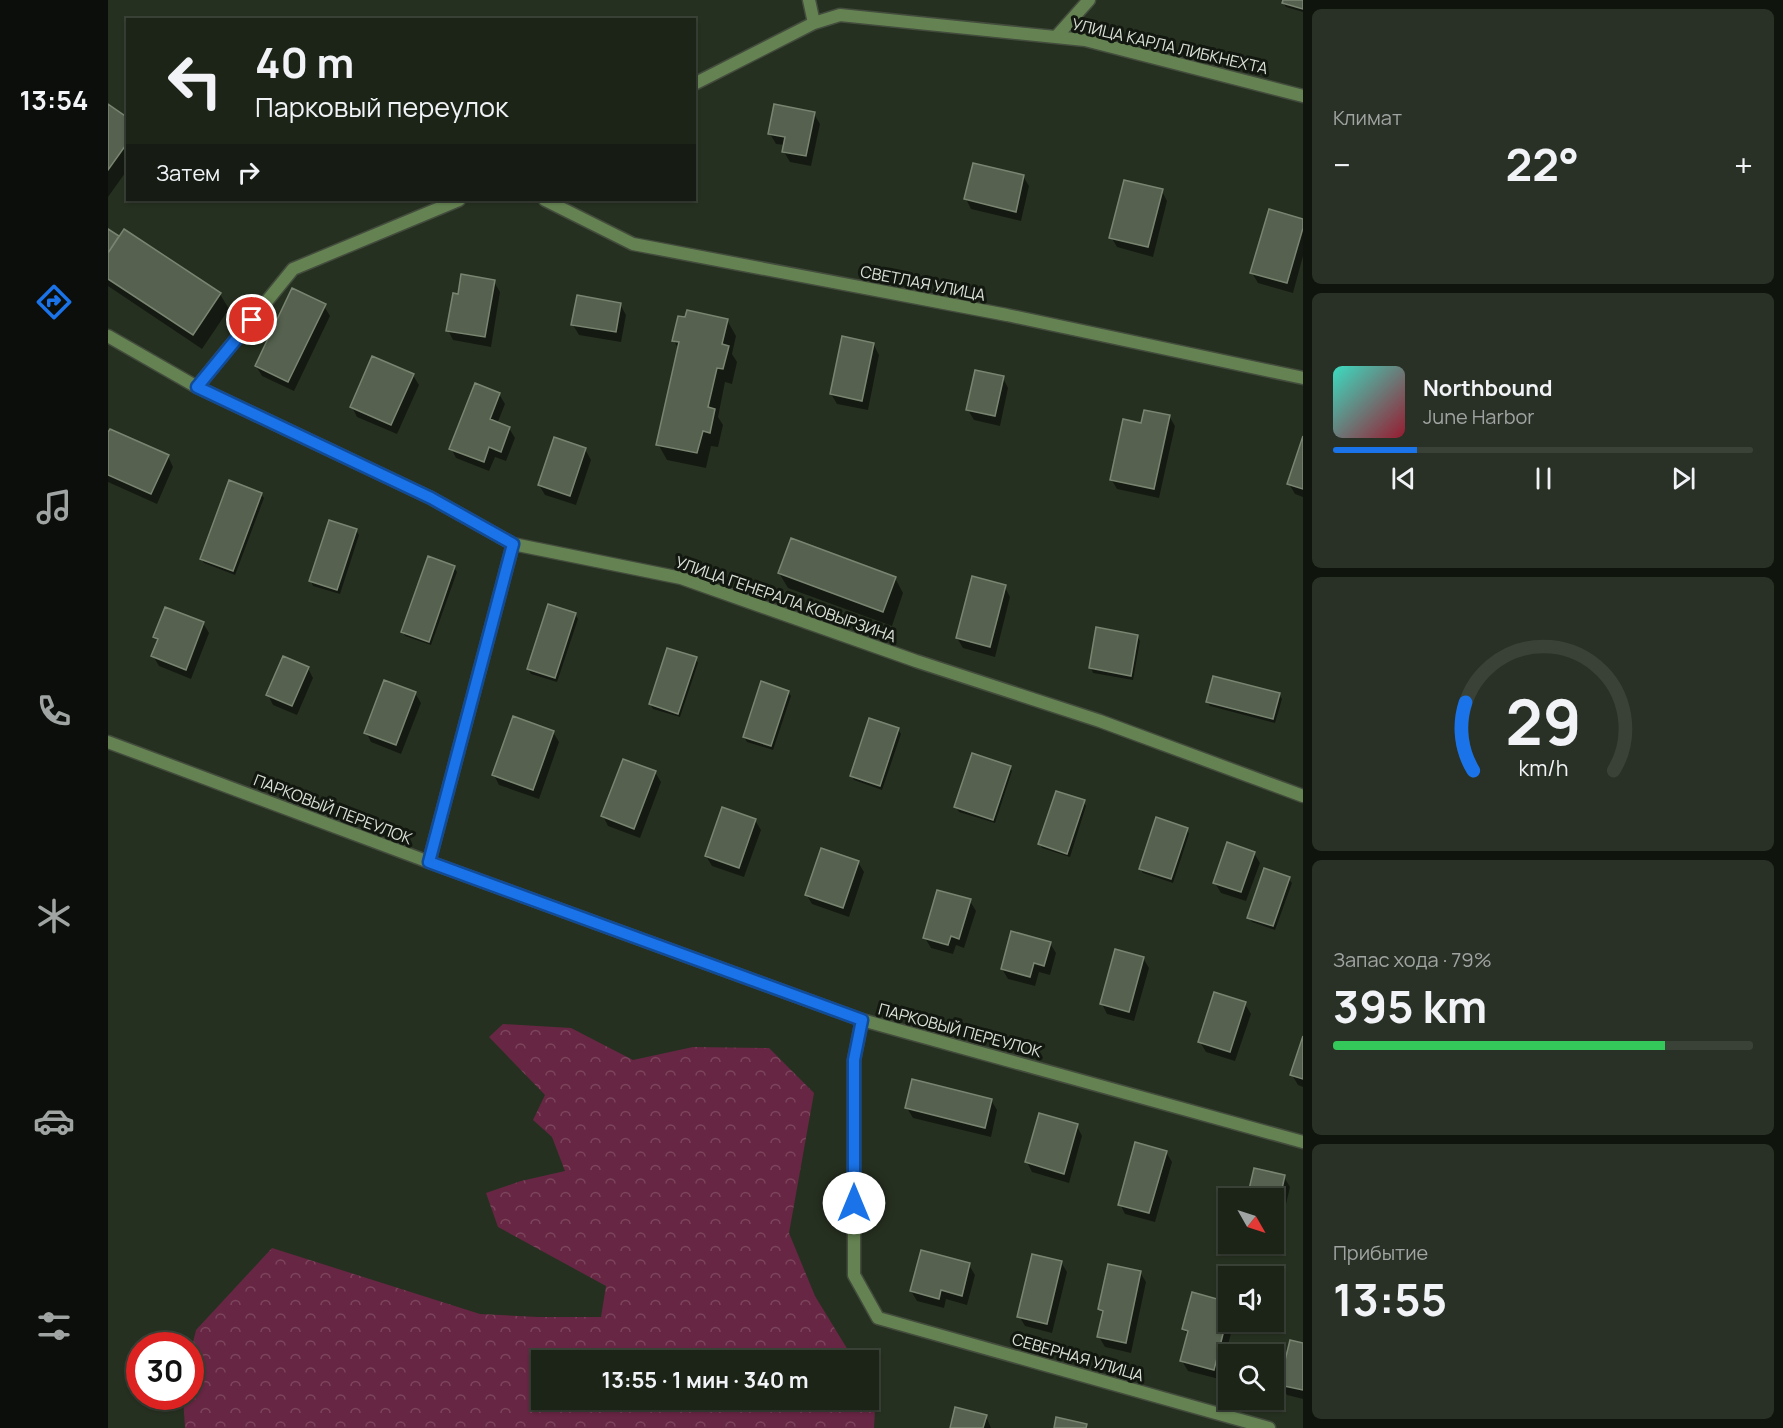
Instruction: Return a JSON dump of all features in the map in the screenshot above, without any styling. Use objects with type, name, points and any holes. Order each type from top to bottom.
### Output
[{"type":"street","points":[[809,0],[814,23]]},
{"type":"street","points":[[1056,37],[1089,0]]},
{"type":"street","name":"УЛИЦА КАРЛА ЛИБКНЕХТА","points":[[696,83],[814,23],[840,15],[1085,39],[1303,96]]},
{"type":"street","points":[[197,387],[293,269],[457,201]]},
{"type":"street","name":"СВЕТЛАЯ УЛИЦА","points":[[546,201],[633,244],[1006,315],[1303,378]]},
{"type":"street","name":"УЛИЦА ГЕНЕРАЛА КОВЫРЗИНА","points":[[108,336],[197,387],[431,498],[513,544],[681,578],[916,661],[1100,722],[1303,796]]},
{"type":"street","points":[[429,862],[513,544]]},
{"type":"street","name":"ПАРКОВЫЙ ПЕРЕУЛОК","points":[[108,742],[862,1020],[1303,1142]]},
{"type":"street","name":"СЕВЕРНАЯ УЛИЦА","points":[[862,1020],[854,1060],[854,1275],[878,1318],[1269,1428]]},
{"type":"green space","points":[[503,1024],[571,1028],[633,1060],[693,1047],[769,1048],[814,1093],[789,1233],[815,1296],[848,1350],[531,1350],[531,1410],[875,1410],[874,1428],[185,1428],[184,1410],[204,1410],[204,1332],[196,1332],[196,1330],[272,1248],[480,1314],[601,1317],[606,1286],[498,1227],[486,1193],[521,1181],[565,1171],[552,1137],[533,1120],[545,1095],[489,1037]]},
{"type":"building","points":[[1283,0],[1303,0],[1303,9],[1282,3]]},
{"type":"building","points":[[108,104],[126,117],[126,145],[108,170]]},
{"type":"building","points":[[774,104],[815,112],[806,156],[782,152],[785,137],[768,134]]},
{"type":"building","points":[[973,163],[1024,175],[1016,212],[964,199]]},
{"type":"building","points":[[1124,180],[1163,189],[1148,247],[1109,238]]},
{"type":"building","points":[[1269,209],[1303,219],[1303,228],[1287,283],[1250,273]]},
{"type":"building","points":[[108,229],[119,236],[108,253]]},
{"type":"building","points":[[124,229],[221,293],[193,335],[108,279],[108,253]]},
{"type":"building","points":[[461,274],[495,280],[485,337],[446,331],[453,293],[458,294]]},
{"type":"building","points":[[292,288],[326,304],[288,382],[255,366]]},
{"type":"building","points":[[577,295],[621,303],[616,332],[571,325]]},
{"type":"building","points":[[687,310],[728,319],[722,344],[729,346],[723,369],[717,368],[708,407],[715,409],[710,433],[703,431],[697,453],[656,445],[679,342],[672,341],[678,316],[685,317]]},
{"type":"building","points":[[842,336],[874,343],[862,401],[830,394]]},
{"type":"building","points":[[372,356],[414,374],[391,425],[350,407]]},
{"type":"building","points":[[975,370],[1004,376],[995,416],[966,410]]},
{"type":"building","points":[[475,383],[500,393],[490,419],[510,427],[501,452],[489,447],[484,462],[449,449]]},
{"type":"building","points":[[1144,410],[1170,415],[1154,489],[1110,480],[1123,419],[1141,423]]},
{"type":"building","points":[[110,429],[169,455],[151,494],[108,475],[108,432]]},
{"type":"building","points":[[1303,436],[1303,489],[1287,484]]},
{"type":"building","points":[[554,437],[586,448],[570,496],[538,485]]},
{"type":"building","points":[[229,480],[262,493],[233,571],[200,559]]},
{"type":"building","points":[[329,520],[357,529],[337,590],[309,581]]},
{"type":"building","points":[[791,538],[896,577],[883,612],[778,573]]},
{"type":"building","points":[[428,556],[455,566],[429,642],[401,632]]},
{"type":"building","points":[[972,576],[1006,585],[990,647],[956,638]]},
{"type":"building","points":[[548,604],[576,613],[555,678],[527,669]]},
{"type":"building","points":[[165,607],[204,622],[186,670],[151,656],[158,639],[153,637]]},
{"type":"building","points":[[1096,627],[1138,635],[1131,676],[1089,668]]},
{"type":"building","points":[[667,648],[697,657],[678,714],[649,704]]},
{"type":"building","points":[[283,656],[309,667],[292,706],[266,695]]},
{"type":"building","points":[[1213,676],[1280,693],[1273,719],[1206,702]]},
{"type":"building","points":[[384,680],[416,692],[396,745],[364,733]]},
{"type":"building","points":[[761,681],[789,691],[771,746],[743,737]]},
{"type":"building","points":[[513,716],[554,731],[533,790],[492,775]]},
{"type":"building","points":[[869,718],[899,728],[880,786],[850,776]]},
{"type":"building","points":[[972,753],[1011,766],[993,820],[954,807]]},
{"type":"building","points":[[623,759],[656,771],[634,829],[601,816]]},
{"type":"building","points":[[1056,791],[1085,800],[1067,854],[1038,844]]},
{"type":"building","points":[[722,807],[756,819],[739,868],[705,856]]},
{"type":"building","points":[[1156,817],[1188,828],[1171,879],[1139,869]]},
{"type":"building","points":[[1227,842],[1255,852],[1241,892],[1213,883]]},
{"type":"building","points":[[821,848],[859,861],[843,908],[805,895]]},
{"type":"building","points":[[1264,868],[1290,877],[1273,926],[1247,918]]},
{"type":"building","points":[[937,890],[971,899],[959,939],[951,936],[948,945],[923,938]]},
{"type":"building","points":[[1011,931],[1051,942],[1044,966],[1034,963],[1030,977],[1001,969]]},
{"type":"building","points":[[1115,949],[1144,957],[1129,1012],[1100,1004]]},
{"type":"building","points":[[1214,992],[1246,1002],[1230,1052],[1198,1042]]},
{"type":"building","points":[[1303,1036],[1303,1079],[1290,1075]]},
{"type":"building","points":[[912,1079],[992,1099],[985,1128],[905,1108]]},
{"type":"building","points":[[1039,1113],[1078,1124],[1064,1174],[1025,1162]]},
{"type":"building","points":[[1135,1142],[1167,1151],[1149,1213],[1118,1205]]},
{"type":"building","points":[[1254,1168],[1285,1175],[1282,1188],[1249,1188]]},
{"type":"building","points":[[921,1250],[970,1263],[962,1296],[941,1290],[939,1299],[910,1291]]},
{"type":"building","points":[[1032,1254],[1062,1261],[1047,1324],[1017,1317]]},
{"type":"building","points":[[1108,1264],[1141,1271],[1126,1343],[1097,1337],[1103,1311],[1098,1309]]},
{"type":"building","points":[[1192,1292],[1218,1299],[1218,1332],[1224,1332],[1220,1344],[1218,1344],[1214,1370],[1180,1361],[1188,1331],[1182,1329]]},
{"type":"building","points":[[1290,1340],[1303,1343],[1303,1390],[1284,1386],[1284,1365]]},
{"type":"building","points":[[955,1407],[987,1415],[983,1428],[950,1428]]},
{"type":"building","points":[[1056,1417],[1087,1424],[1086,1428],[1054,1428]]},
{"type":"route","points":[[252,320],[197,387],[431,498],[513,544],[429,862],[862,1020],[854,1060],[854,1203]]}]
